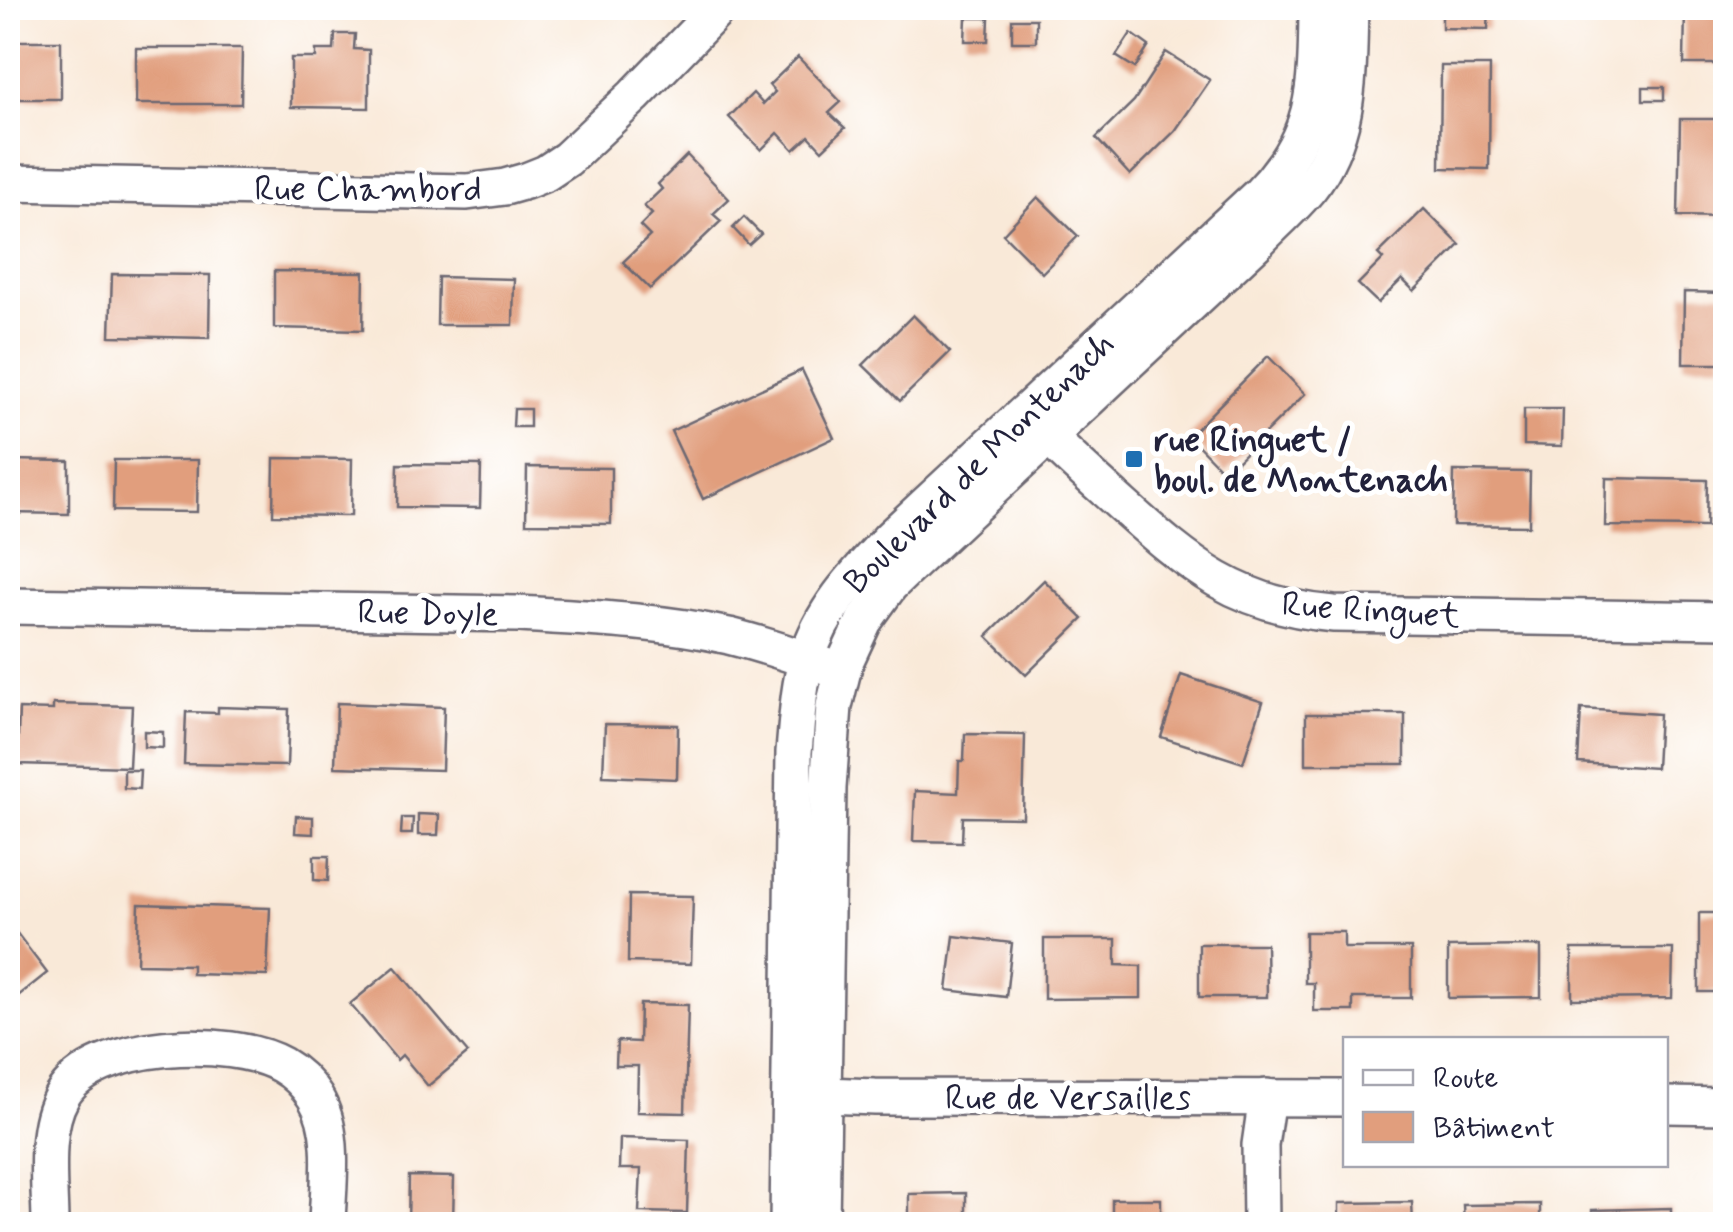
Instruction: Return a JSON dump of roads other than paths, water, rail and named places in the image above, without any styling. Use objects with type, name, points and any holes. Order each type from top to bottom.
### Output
[{"type":"street","name":"Rue Chambord","points":[[8,183],[467,192],[526,182],[567,159],[719,8]]},
{"type":"street","name":"Boulevard de Montenach","points":[[788,1224],[806,1094],[834,706],[842,672],[864,622],[890,585],[1036,424],[1284,168],[1301,137],[1312,104],[1317,8]]},
{"type":"street","name":"Boulevard de Montenach","points":[[821,1224],[806,1094],[794,752],[806,659],[822,621],[854,576],[890,538],[1036,424],[1256,242],[1296,203],[1330,157],[1344,120],[1350,8]]},
{"type":"street","name":"Rue Ringuet","points":[[1036,424],[1186,562],[1246,595],[1289,608],[1334,614],[1726,620]]},
{"type":"street","name":"Rue Doyle","points":[[8,606],[556,616],[730,636],[842,672]]},
{"type":"street","points":[[50,1224],[51,1124],[67,1088],[98,1064],[144,1051],[182,1048],[259,1056],[284,1066],[306,1084],[320,1106],[328,1132],[327,1224]]},
{"type":"street","name":"Rue de Versailles","points":[[806,1094],[1343,1098]]},
{"type":"street","points":[[1261,1224],[1260,1146],[1267,1097]]},
{"type":"street","points":[[1668,1105],[1726,1106]]},
{"type":"place","name":"rue Ringuet / boul. de Montenach","points":[[1134,459]]}]
